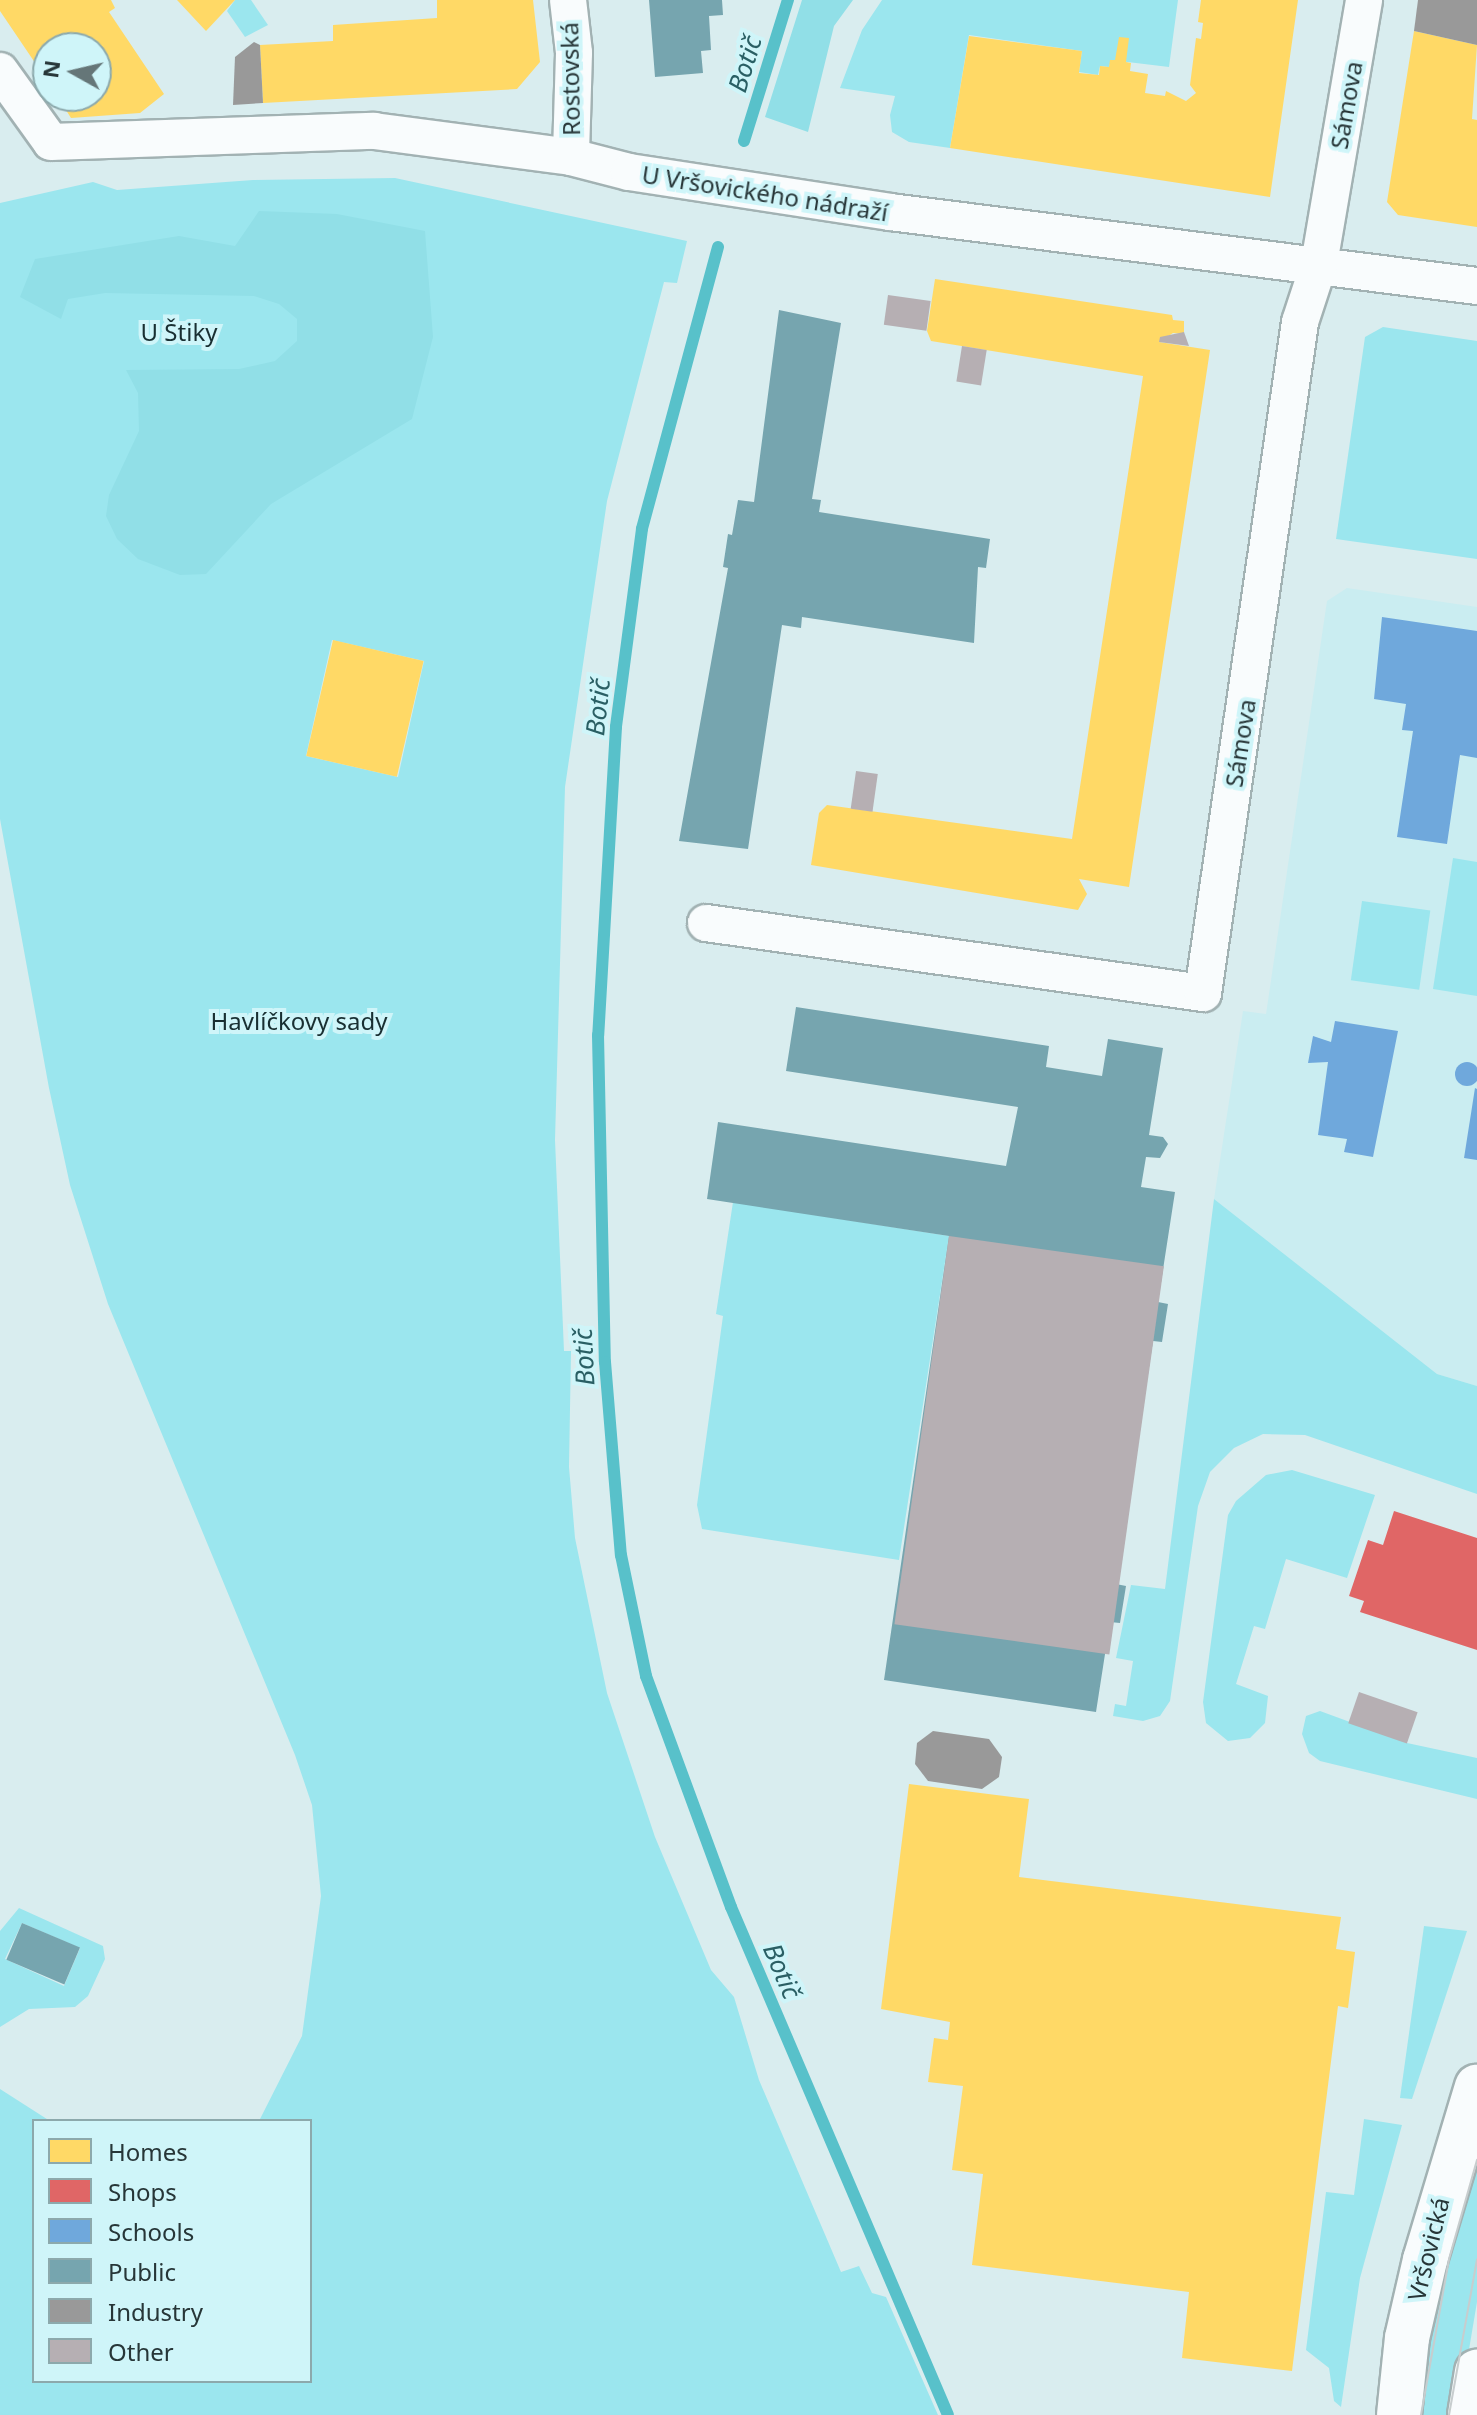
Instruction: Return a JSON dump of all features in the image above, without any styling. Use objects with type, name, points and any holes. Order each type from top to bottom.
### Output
[{"type":"main road","name":"Vršovická","points":[[1399,2415],[1407,2338],[1425,2260],[1477,2087]]},
{"type":"main road","points":[[1470,2415],[1477,2372]]},
{"type":"street","name":"Rostovská","points":[[568,0],[585,162]]},
{"type":"street","name":"Sámova","points":[[706,923],[1203,993],[1300,322],[1319,264],[1364,0]]},
{"type":"street","name":"U Vršovického nádraží","points":[[0,71],[51,142],[374,131],[890,212],[1477,286]]},
{"type":"shaded area","points":[[802,0],[853,0],[834,26],[808,132],[765,117]]},
{"type":"shaded area","points":[[259,211],[337,214],[425,231],[433,337],[412,419],[271,504],[206,574],[180,575],[138,559],[117,539],[106,516],[109,495],[139,431],[138,393],[126,370],[239,369],[275,361],[297,341],[297,319],[279,304],[254,296],[105,293],[68,299],[61,319],[20,297],[35,259],[179,236],[235,246]]},
{"type":"shaded area","points":[[1347,588],[1477,607],[1477,1386],[1437,1374],[1214,1199],[1243,1011],[1266,1014],[1327,601]]},
{"type":"green space","points":[[235,0],[251,0],[268,25],[245,37],[227,11]]},
{"type":"green space","points":[[882,0],[1178,0],[1169,67],[1111,60],[1109,67],[1100,66],[1098,75],[1079,72],[1082,51],[969,35],[950,148],[909,142],[892,132],[890,115],[895,96],[840,88],[862,30]]},
{"type":"green space","name":"Havlíčkovy sady","points":[[395,178],[687,241],[677,283],[664,282],[607,501],[565,787],[555,1140],[564,1351],[571,1351],[569,1467],[575,1538],[607,1693],[655,1837],[711,1970],[734,1997],[759,2080],[841,2272],[859,2266],[872,2293],[886,2297],[938,2415],[0,2415],[0,2089],[47,2119],[32,2119],[32,2383],[312,2383],[312,2119],[260,2119],[302,2036],[321,1896],[312,1805],[295,1755],[108,1304],[70,1185],[49,1088],[0,819],[0,203],[93,182],[117,190],[253,180]],"holes":[[[332,640],[424,661],[398,777],[306,756]]]},
{"type":"green space","points":[[1383,327],[1477,341],[1477,559],[1336,539],[1365,337]]},
{"type":"green space","points":[[1453,858],[1477,862],[1477,996],[1433,989]]},
{"type":"green space","points":[[1362,901],[1430,911],[1419,990],[1351,980]]},
{"type":"green space","points":[[1214,1199],[1437,1374],[1477,1386],[1477,1494],[1305,1435],[1263,1434],[1234,1448],[1210,1472],[1198,1506],[1170,1701],[1160,1716],[1143,1721],[1113,1716],[1115,1704],[1126,1706],[1133,1661],[1116,1658],[1131,1585],[1165,1589]]},
{"type":"green space","points":[[733,1202],[949,1236],[899,1560],[702,1529],[697,1505],[723,1316],[716,1314]]},
{"type":"green space","points":[[1292,1470],[1375,1495],[1347,1578],[1286,1559],[1265,1629],[1254,1626],[1236,1684],[1268,1696],[1265,1723],[1250,1738],[1228,1741],[1206,1723],[1203,1702],[1228,1515],[1236,1501],[1266,1475]]},
{"type":"green space","points":[[1320,1711],[1407,1743],[1477,1758],[1477,1799],[1320,1761],[1309,1753],[1302,1734],[1306,1716]]},
{"type":"green space","points":[[19,1908],[103,1946],[105,1959],[88,1996],[75,2007],[29,2009],[0,2027],[0,1931]],"holes":[[[22,1923],[80,1948],[64,1986],[5,1959]]]},
{"type":"green space","points":[[1424,1926],[1467,1931],[1412,2099],[1400,2098]]},
{"type":"green space","points":[[1364,2119],[1402,2125],[1360,2278],[1341,2407],[1334,2401],[1329,2368],[1306,2350],[1326,2192],[1354,2195]]},
{"type":"green space","points":[[1477,2131],[1477,2302],[1458,2415],[1414,2415],[1425,2334]]},
{"type":"building: Homes","points":[[0,0],[111,0],[115,8],[109,12],[164,94],[140,113],[71,118],[67,112],[112,112],[112,32],[32,32],[32,58],[0,11]]},
{"type":"building: Homes","points":[[177,0],[235,0],[206,31]]},
{"type":"building: Homes","points":[[437,0],[533,0],[540,62],[517,89],[263,103],[260,45],[333,41],[333,25],[437,18]]},
{"type":"building: Homes","points":[[1201,0],[1298,0],[1270,197],[950,148],[969,36],[1082,51],[1079,73],[1099,75],[1100,66],[1109,67],[1110,60],[1115,60],[1119,37],[1129,38],[1126,62],[1131,63],[1130,71],[1148,74],[1145,93],[1165,96],[1166,91],[1186,101],[1196,93],[1190,85],[1196,38],[1201,39],[1203,23],[1198,22]]},
{"type":"building: Homes","points":[[1414,31],[1477,45],[1472,119],[1477,120],[1477,227],[1398,215],[1387,202]]},
{"type":"building: Homes","points":[[935,279],[1172,315],[1173,320],[1184,321],[1184,334],[1173,333],[1159,342],[1210,350],[1129,887],[1079,879],[1087,894],[1078,910],[811,865],[819,813],[827,805],[1072,839],[1143,376],[931,341],[927,331]]},
{"type":"building: Homes","points":[[333,640],[424,661],[397,777],[306,756]]},
{"type":"building: Homes","points":[[909,1784],[1029,1799],[1019,1877],[1341,1917],[1336,1949],[1355,1952],[1348,2008],[1338,2006],[1292,2371],[1182,2358],[1189,2292],[972,2265],[983,2174],[952,2170],[963,2086],[928,2082],[934,2038],[948,2040],[950,2022],[881,2009]]},
{"type":"building: Shops","points":[[1394,1511],[1477,1538],[1477,1650],[1360,1612],[1364,1601],[1349,1596],[1368,1540],[1383,1545]]},
{"type":"building: Schools","points":[[1382,617],[1477,631],[1477,758],[1460,755],[1447,844],[1397,837],[1413,731],[1402,730],[1406,704],[1374,699]]},
{"type":"building: Schools","points":[[1335,1021],[1398,1031],[1373,1157],[1344,1152],[1347,1139],[1318,1135],[1328,1062],[1308,1063],[1313,1036],[1331,1042]]},
{"type":"building: Schools","points":[[1467,1062],[1476,1065],[1476,1083],[1467,1086],[1458,1083],[1455,1074],[1458,1065]]},
{"type":"building: Schools","points":[[1477,1089],[1477,1160],[1464,1158]]},
{"type":"building: Public","points":[[649,0],[722,0],[723,15],[709,16],[711,50],[701,51],[703,73],[655,77]]},
{"type":"building: Public","points":[[779,310],[841,323],[812,499],[821,500],[819,512],[990,539],[986,568],[978,567],[974,643],[802,617],[801,628],[782,625],[748,849],[679,841],[728,568],[723,567],[728,534],[732,535],[738,500],[754,502]]},
{"type":"building: Public","points":[[796,1007],[1049,1046],[1046,1067],[1102,1076],[1108,1039],[1163,1048],[1149,1135],[1163,1137],[1168,1144],[1160,1158],[1146,1157],[1141,1187],[1175,1192],[1158,1302],[1168,1304],[1162,1342],[1153,1341],[1116,1584],[1126,1586],[1120,1623],[1110,1622],[1096,1712],[884,1680],[949,1236],[707,1199],[718,1122],[1006,1166],[1018,1107],[786,1071]]},
{"type":"building: Public","points":[[22,1923],[80,1948],[64,1984],[6,1960]]},
{"type":"building: Industry","points":[[1418,0],[1477,0],[1477,45],[1414,31]]},
{"type":"building: Industry","points":[[254,42],[260,45],[263,103],[233,105],[235,57]]},
{"type":"building: Industry","points":[[933,1731],[989,1739],[1002,1757],[999,1777],[982,1789],[928,1781],[915,1764],[917,1743]]},
{"type":"building: Other","points":[[888,295],[931,301],[926,331],[884,325]]},
{"type":"building: Other","points":[[1184,332],[1189,346],[1159,342],[1160,337]]},
{"type":"building: Other","points":[[962,346],[987,350],[981,385],[956,382]]},
{"type":"building: Other","points":[[856,771],[878,774],[872,812],[851,809]]},
{"type":"building: Other","points":[[949,1236],[1164,1266],[1109,1654],[894,1624]]},
{"type":"building: Other","points":[[1359,1692],[1418,1712],[1407,1743],[1348,1723]]},
{"type":"waterway","name":"Botič","points":[[744,141],[788,0]]},
{"type":"waterway","name":"Botič","points":[[718,247],[642,529],[616,727],[598,1035],[605,1362],[621,1555],[646,1676],[731,1907],[948,2415]]},
{"type":"tram line","points":[[1421,2415],[1449,2259],[1477,2160]]},
{"type":"tram line","points":[[1449,2415],[1477,2260]]},
{"type":"park label","name":"U Štiky","points":[[179,332]]}]
